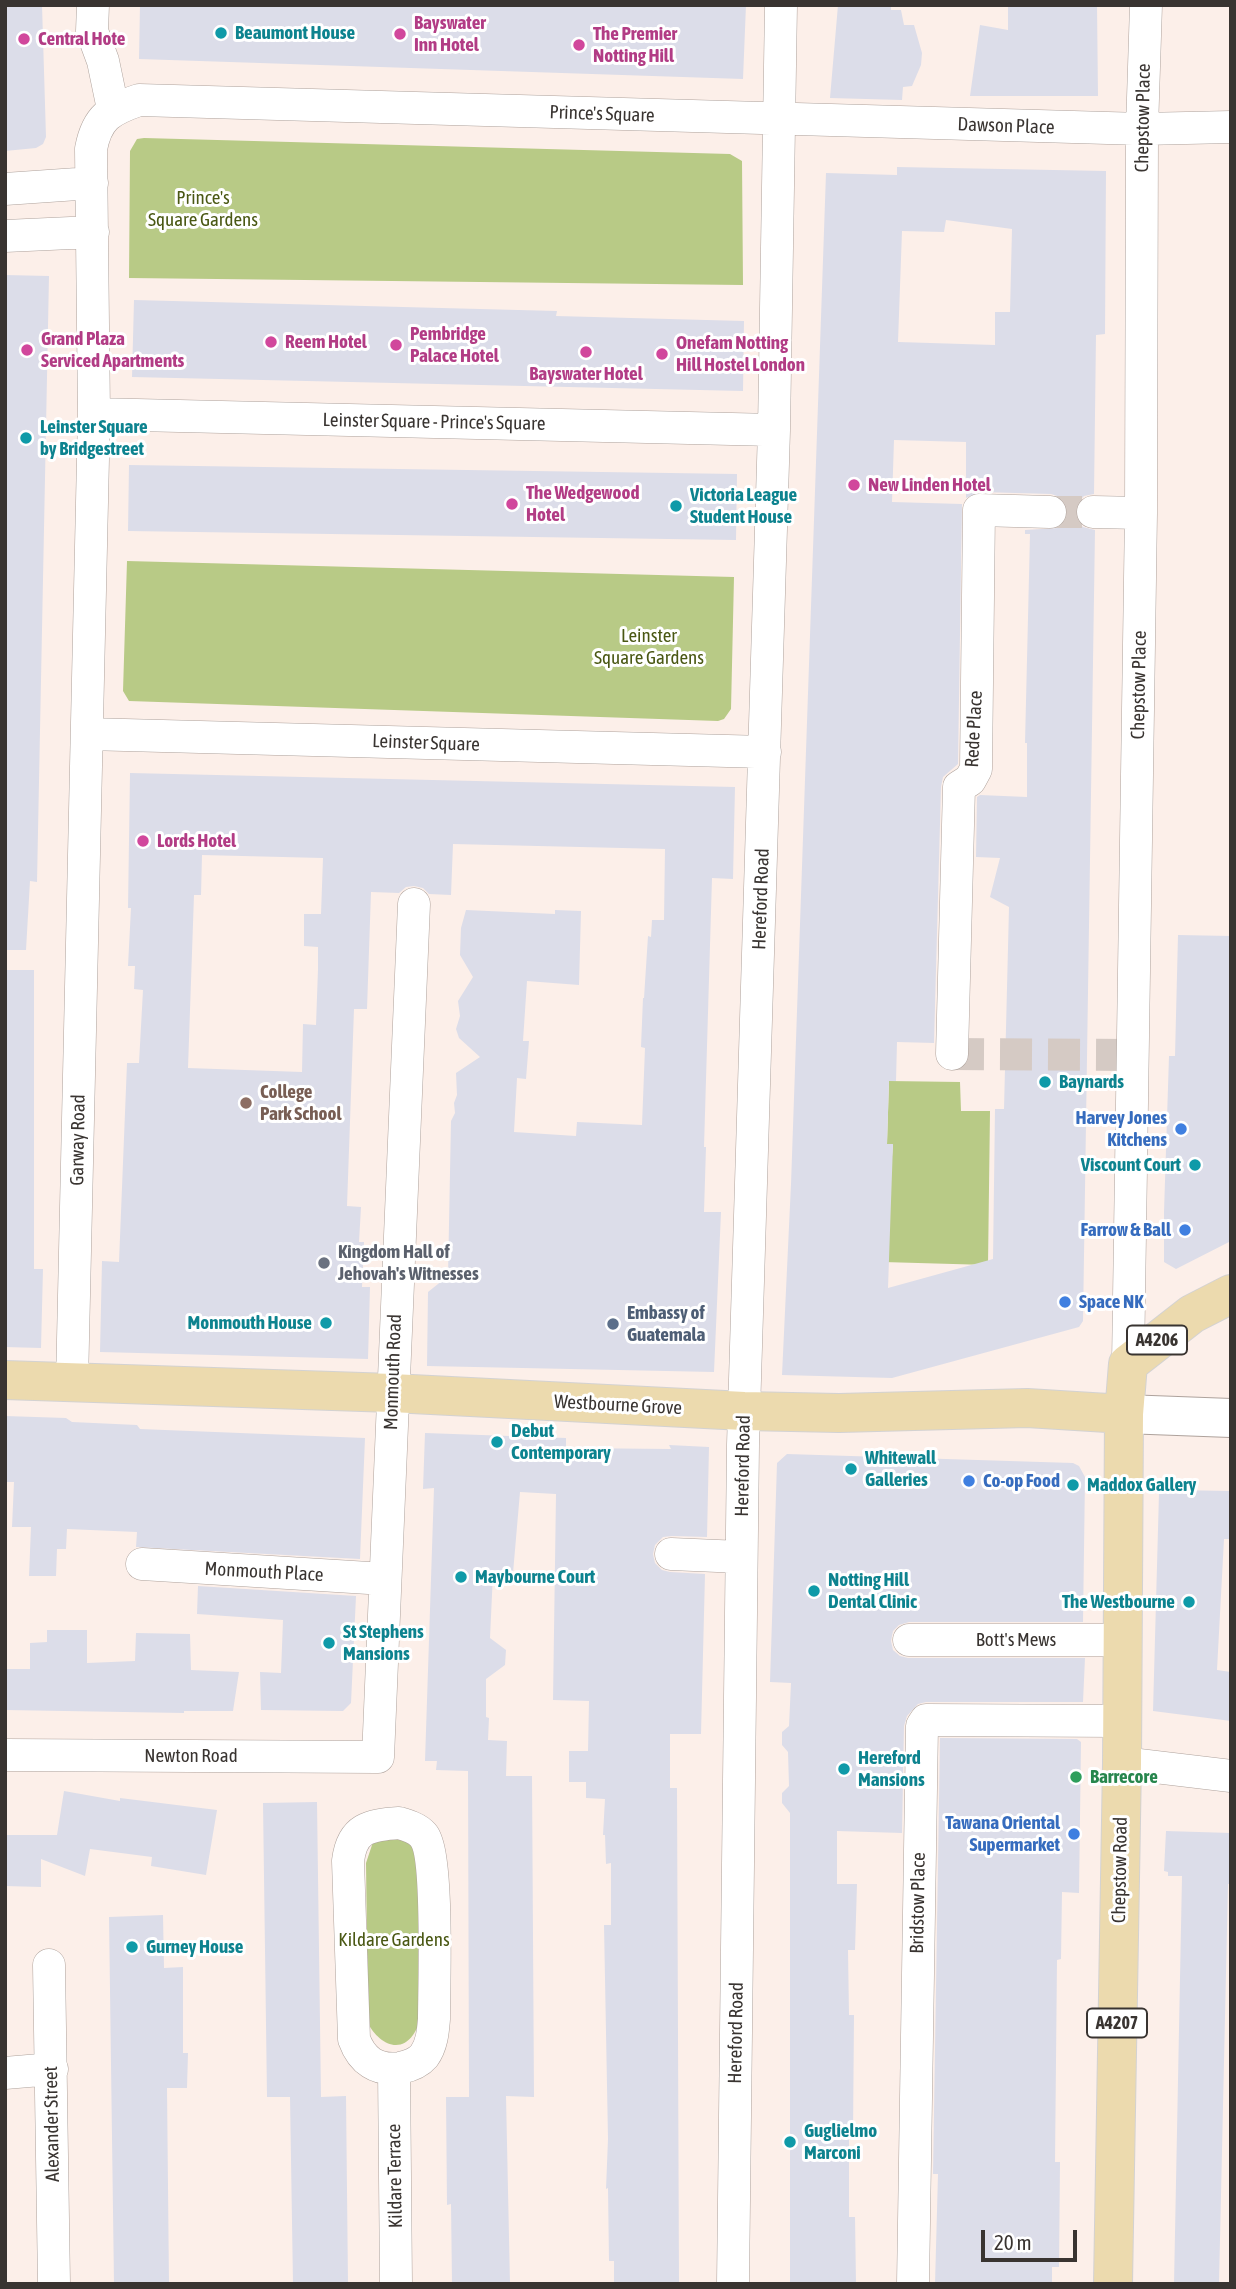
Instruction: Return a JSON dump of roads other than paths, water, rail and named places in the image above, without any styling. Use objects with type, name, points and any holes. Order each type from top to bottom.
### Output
[{"type":"main road","name":"A4206","points":[[1124,1414],[1128,1364],[1192,1314],[1231,1294]]},
{"type":"main road","name":"Westbourne Grove","points":[[5,1380],[392,1394],[744,1411],[830,1413],[1027,1408],[1124,1414]]},
{"type":"main road","name":"Chepstow Road","points":[[1113,2284],[1122,1763],[1124,1414]]},
{"type":"street","points":[[87,734],[94,414],[91,149],[93,135],[99,123],[113,109],[103,61],[92,31],[93,5]]},
{"type":"street","points":[[774,430],[781,5]]},
{"type":"street","name":"Chepstow Place","points":[[1128,1364],[1141,513],[1142,129],[1146,5]]},
{"type":"street","name":"Prince's Square","points":[[113,109],[139,100],[781,119]]},
{"type":"street","name":"Dawson Place","points":[[781,119],[1142,129],[1231,127]]},
{"type":"street","points":[[5,188],[92,183]]},
{"type":"street","points":[[5,236],[93,232]]},
{"type":"street","name":"Leinster Square - Prince's Square","points":[[94,414],[774,430]]},
{"type":"street","name":"Hereford Road","points":[[733,2284],[744,1411],[774,430]]},
{"type":"street","name":"Rede Place","points":[[952,1054],[959,787],[970,780],[976,769],[979,510],[1049,512]]},
{"type":"street","points":[[1093,512],[1141,513]]},
{"type":"street","name":"Leinster Square","points":[[87,734],[765,752]]},
{"type":"street","name":"Garway Road","points":[[72,1383],[87,734]]},
{"type":"street","name":"Monmouth Road","points":[[377,1757],[414,904]]},
{"type":"street","name":"Westbourne Grove","points":[[1124,1414],[1231,1418]]},
{"type":"street","points":[[671,1554],[741,1557]]},
{"type":"street","name":"Monmouth Place","points":[[142,1564],[386,1579]]},
{"type":"street","name":"Bott's Mews","points":[[909,1640],[1122,1640]]},
{"type":"street","name":"Bridstow Place","points":[[913,2284],[922,1726],[926,1720],[1122,1721]]},
{"type":"street","name":"Newton Road","points":[[5,1755],[377,1757]]},
{"type":"street","points":[[1122,1763],[1231,1776]]},
{"type":"street","points":[[399,1823],[423,1835],[433,1864],[434,2019],[432,2041],[424,2056],[411,2066],[394,2069],[378,2067],[366,2060],[358,2051],[354,2039],[348,1861],[355,1837],[367,1828],[399,1823]]},
{"type":"street","name":"Alexander Street","points":[[49,1965],[54,2284]]},
{"type":"street","points":[[5,2073],[52,2069]]},
{"type":"street","name":"Kildare Terrace","points":[[394,2069],[396,2284]]},
{"type":"tunnel","points":[[1050,512],[1093,512]]},
{"type":"tunnel","points":[[952,1054],[1133,1055]]},
{"type":"place","name":"Beaumont House","points":[[221,33]]},
{"type":"place","name":"Bayswater Inn Hotel","points":[[400,34]]},
{"type":"place","name":"Central Hote","points":[[24,39]]},
{"type":"place","name":"The Premier Notting Hill","points":[[579,45]]},
{"type":"place","name":"Reem Hotel","points":[[271,342]]},
{"type":"place","name":"Pembridge Palace Hotel","points":[[396,345]]},
{"type":"place","name":"Grand Plaza Serviced Apartments","points":[[27,350]]},
{"type":"place","name":"Bayswater Hotel","points":[[586,352]]},
{"type":"place","name":"Onefam Notting Hill Hostel London","points":[[662,354]]},
{"type":"place","name":"Leinster Square by Bridgestreet","points":[[26,438]]},
{"type":"place","name":"New Linden Hotel","points":[[854,485]]},
{"type":"place","name":"The Wedgewood Hotel","points":[[512,504]]},
{"type":"place","name":"Victoria League Student House","points":[[676,506]]},
{"type":"place","name":"Lords Hotel","points":[[143,841]]},
{"type":"place","name":"Baynards","points":[[1045,1082]]},
{"type":"place","name":"College Park School","points":[[246,1103]]},
{"type":"place","name":"Harvey Jones Kitchens","points":[[1181,1129]]},
{"type":"place","name":"Viscount Court","points":[[1195,1165]]},
{"type":"place","name":"Farrow & Ball","points":[[1185,1230]]},
{"type":"place","name":"Kingdom Hall of Jehovah's Witnesses","points":[[324,1263]]},
{"type":"place","name":"Space NK","points":[[1065,1302]]},
{"type":"place","name":"Monmouth House","points":[[326,1323]]},
{"type":"place","name":"Embassy of Guatemala","points":[[613,1324]]},
{"type":"place","name":"Debut Contemporary","points":[[497,1442]]},
{"type":"place","name":"Whitewall Galleries","points":[[851,1469]]},
{"type":"place","name":"Co-op Food","points":[[969,1481]]},
{"type":"place","name":"Maddox Gallery","points":[[1073,1485]]},
{"type":"place","name":"Maybourne Court","points":[[461,1577]]},
{"type":"place","name":"Notting Hill Dental Clinic","points":[[814,1591]]},
{"type":"place","name":"The Westbourne","points":[[1189,1602]]},
{"type":"place","name":"St Stephens Mansions","points":[[329,1643]]},
{"type":"place","name":"Hereford Mansions","points":[[844,1769]]},
{"type":"place","name":"Barrecore","points":[[1076,1777]]},
{"type":"place","name":"Tawana Oriental Supermarket","points":[[1074,1834]]},
{"type":"place","name":"Gurney House","points":[[132,1947]]},
{"type":"place","name":"Guglielmo Marconi","points":[[790,2142]]},
{"type":"park label","name":"Prince's Square Gardens","points":[[203,209]]},
{"type":"park label","name":"Leinster Square Gardens","points":[[649,647]]},
{"type":"park label","name":"Kildare Gardens","points":[[394,1940]]}]
